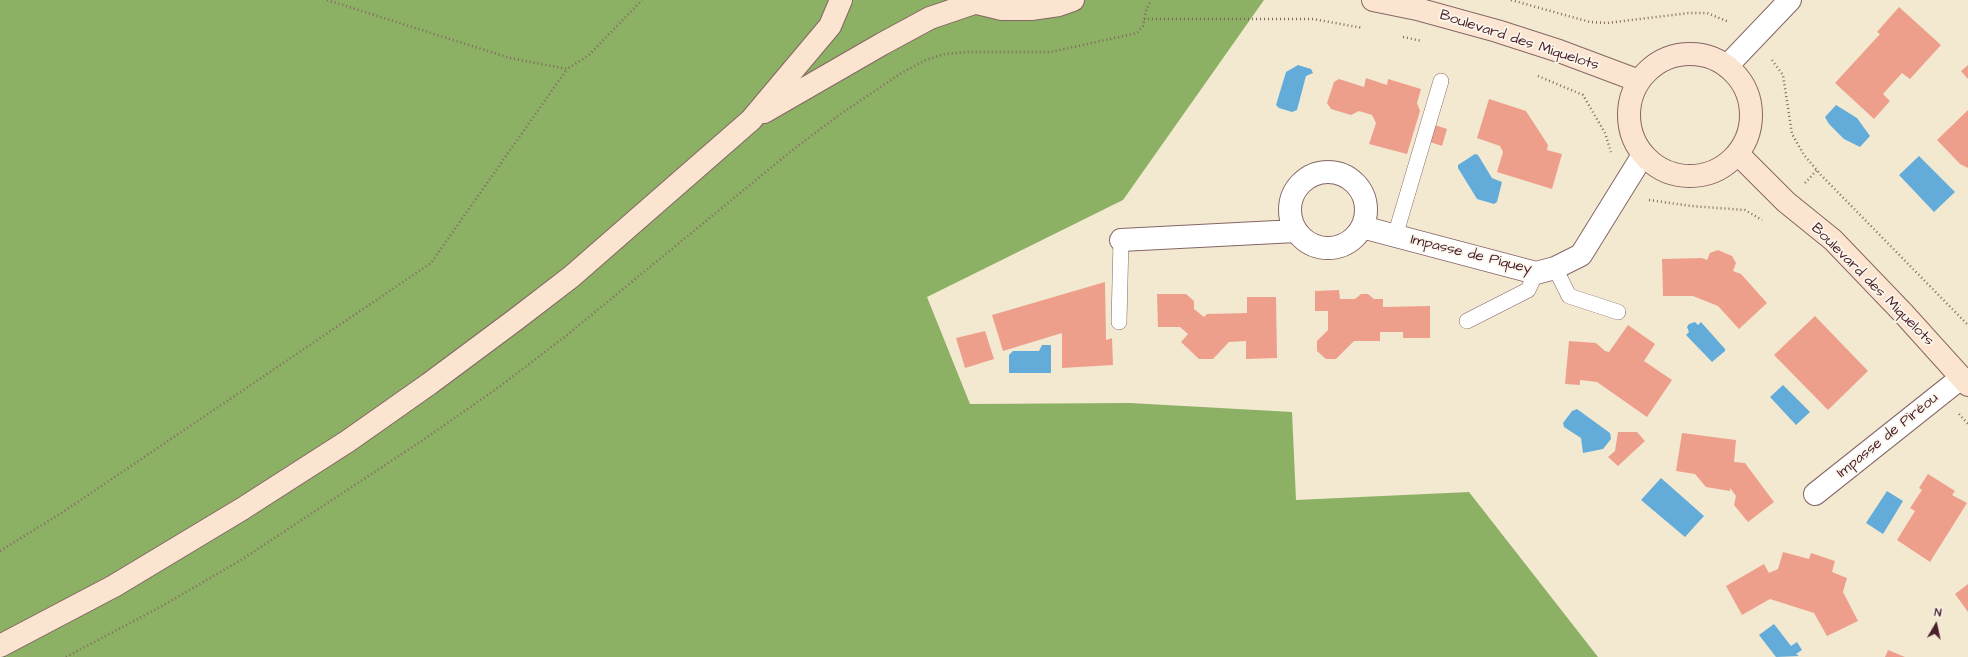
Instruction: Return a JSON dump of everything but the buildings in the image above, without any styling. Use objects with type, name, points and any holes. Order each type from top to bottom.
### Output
[{"type":"main road","points":[[0,646],[114,586],[242,509],[348,441],[429,384],[571,277],[751,120],[830,26],[841,0]]},
{"type":"main road","points":[[751,120],[930,18],[969,2],[1002,9],[1031,9],[1059,5],[1073,0]]},
{"type":"main road","name":"Boulevard des Miquelots","points":[[1373,0],[1417,9],[1497,31],[1560,51],[1639,81]]},
{"type":"main road","points":[[1690,53],[1709,56],[1727,66],[1741,80],[1750,98],[1752,118],[1748,137],[1738,154],[1722,168],[1701,176],[1680,176],[1660,168],[1643,155],[1633,138],[1628,118],[1631,99],[1639,81],[1652,66],[1670,56],[1690,53]]},
{"type":"main road","name":"Boulevard des Miquelots","points":[[1738,154],[1786,202],[1832,240],[1904,314],[1965,382]]},
{"type":"street","points":[[1727,66],[1790,0]]},
{"type":"street","name":"Impasse de Piquey","points":[[1362,227],[1395,236],[1545,270],[1581,255],[1643,155]]},
{"type":"street","points":[[1326,172],[1339,174],[1351,180],[1360,190],[1365,202],[1366,215],[1362,227],[1354,238],[1342,245],[1330,248],[1316,246],[1310,243],[1296,231],[1290,219],[1290,206],[1294,193],[1302,182],[1313,175],[1326,172]]},
{"type":"street","points":[[1120,240],[1296,231]]},
{"type":"street","name":"Impasse de Piréou","points":[[1815,494],[1941,393],[1965,382]]},
{"type":"lane","points":[[1395,236],[1441,81]]},
{"type":"lane","points":[[1119,322],[1120,240]]},
{"type":"lane","points":[[1467,321],[1528,290],[1545,270],[1569,296],[1618,312]]},
{"type":"path","points":[[327,0],[510,58],[567,69]]},
{"type":"path","points":[[0,551],[63,512],[431,263],[567,69],[589,55],[642,0]]},
{"type":"path","points":[[66,657],[162,606],[241,560],[493,391],[567,335],[795,148],[872,92],[903,72],[926,60],[945,54],[967,52],[1039,53],[1072,48],[1137,33],[1143,26],[1151,0]]},
{"type":"path","points":[[1511,0],[1590,22],[1689,13],[1707,13],[1729,22],[1752,40],[1777,64],[1783,75],[1792,134],[1804,155],[1968,325]]},
{"type":"path","points":[[1144,19],[1313,19],[1367,28]]},
{"type":"path","points":[[1397,35],[1426,43]]},
{"type":"path","points":[[1536,75],[1583,95],[1605,133],[1613,156]]},
{"type":"path","points":[[1622,191],[1635,198],[1691,206],[1745,210],[1768,223]]},
{"type":"path","points":[[1941,393],[1968,424]]},
{"type":"green space","points":[[0,0],[1264,0],[1123,200],[927,297],[970,404],[1130,403],[1292,412],[1296,500],[1469,492],[1598,657],[0,657]]},
{"type":"water","points":[[1298,65],[1311,69],[1313,73],[1306,76],[1297,110],[1292,112],[1279,108],[1276,105],[1286,72]]},
{"type":"water","points":[[1836,105],[1857,118],[1870,136],[1860,147],[1844,139],[1829,124],[1825,117]]},
{"type":"water","points":[[1475,154],[1478,155],[1492,178],[1502,182],[1497,202],[1494,204],[1477,199],[1458,168],[1458,165]]},
{"type":"water","points":[[1919,156],[1955,192],[1934,212],[1899,175]]},
{"type":"water","points":[[1695,322],[1698,325],[1701,322],[1725,349],[1725,351],[1712,362],[1686,335],[1689,332],[1687,327],[1689,324]]},
{"type":"water","points":[[1042,345],[1051,345],[1051,373],[1009,373],[1009,355],[1013,351],[1039,351]]},
{"type":"water","points":[[1783,385],[1810,412],[1796,425],[1770,397]]},
{"type":"water","points":[[1577,409],[1610,433],[1611,439],[1603,449],[1583,453],[1581,438],[1564,427],[1563,423],[1572,411]]},
{"type":"water","points":[[1661,478],[1704,516],[1685,537],[1641,500]]},
{"type":"water","points":[[1887,491],[1903,501],[1883,534],[1866,523]]},
{"type":"water","points":[[1774,624],[1791,646],[1797,642],[1802,650],[1796,654],[1799,656],[1776,657],[1759,635]]}]
